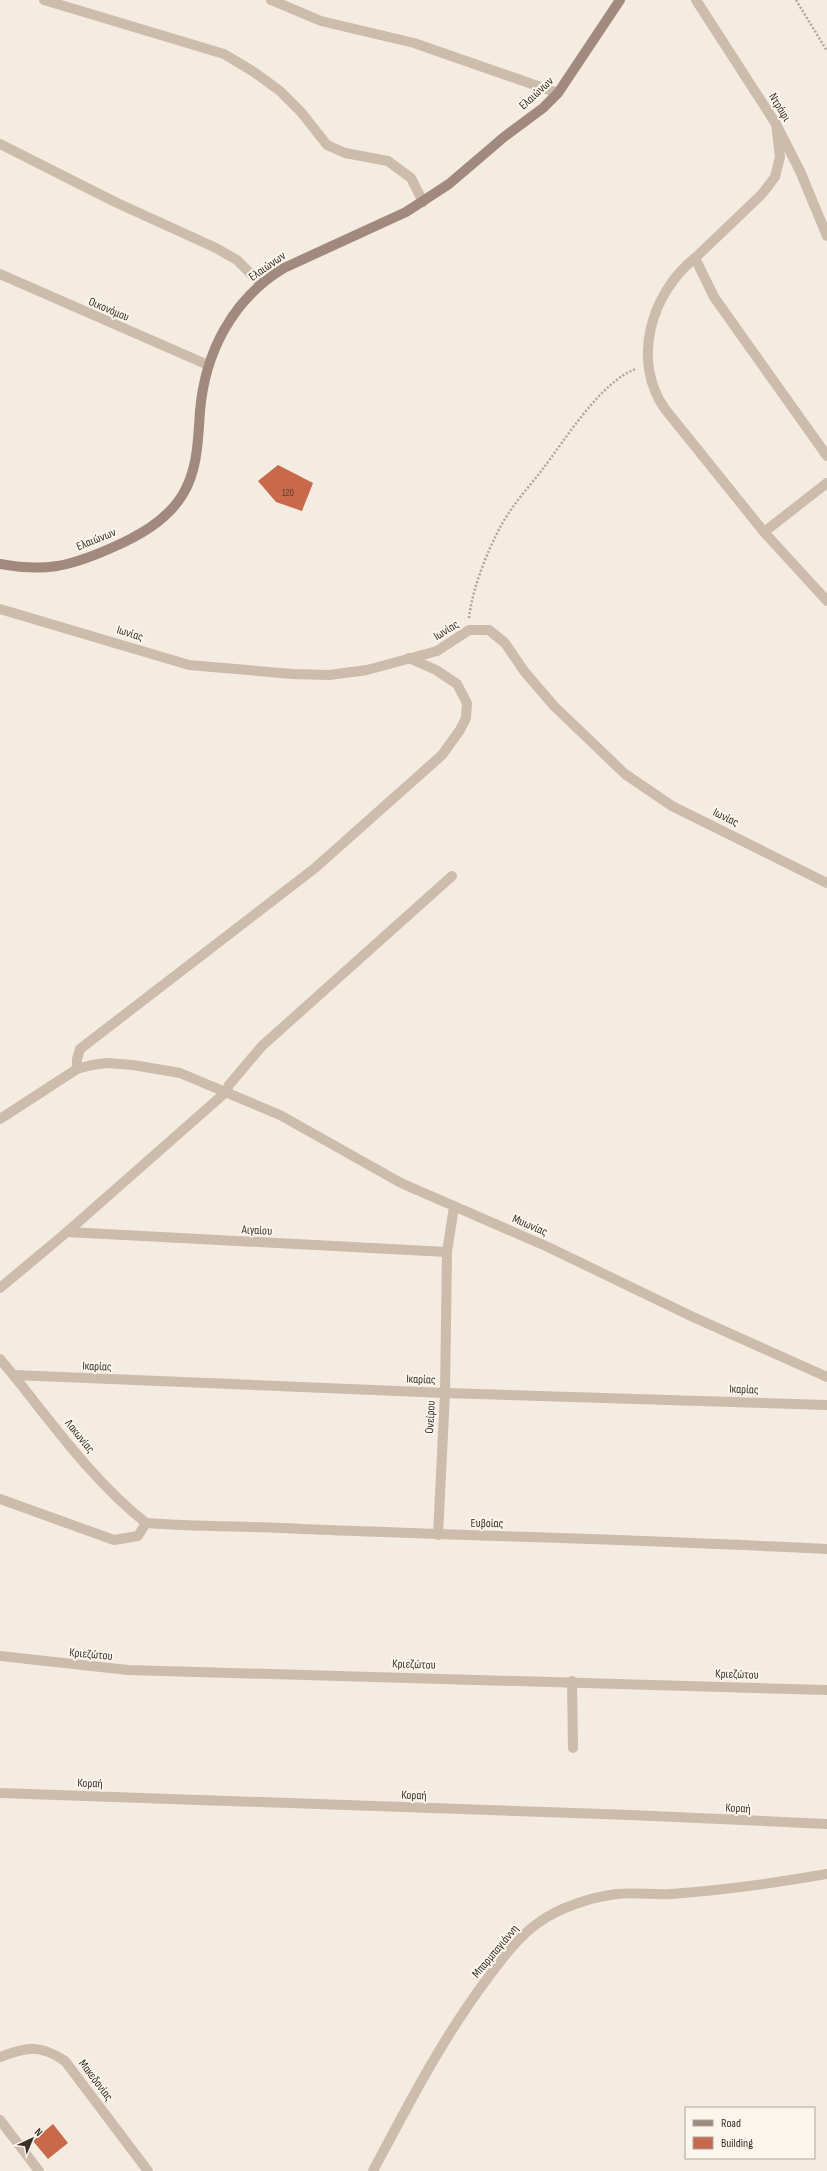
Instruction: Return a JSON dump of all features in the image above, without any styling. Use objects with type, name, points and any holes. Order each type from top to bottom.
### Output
[{"type":"main road","name":"Ελαιώνων","points":[[0,564],[32,569],[50,568],[67,564],[120,544],[152,526],[166,515],[183,494],[193,470],[201,398],[208,366],[225,327],[245,299],[261,284],[294,262],[392,218],[423,202],[449,184],[499,141],[543,108],[558,93],[620,0]]},
{"type":"street","points":[[44,0],[224,54],[254,72],[280,91],[301,112],[327,145],[345,154],[388,161],[411,178],[423,202]]},
{"type":"street","points":[[271,0],[321,21],[414,43],[558,93]]},
{"type":"street","name":"Ντράφι","points":[[696,0],[776,124],[800,171],[827,236]]},
{"type":"street","points":[[776,124],[780,157],[776,177],[765,191],[677,275],[658,305],[651,336],[648,366],[651,380],[660,402],[764,532],[827,601]]},
{"type":"street","points":[[0,144],[115,202],[216,248],[237,260],[261,284]]},
{"type":"street","points":[[695,258],[714,296],[827,456]]},
{"type":"street","name":"Οικονόμου","points":[[0,274],[208,366]]},
{"type":"street","points":[[764,532],[827,483]]},
{"type":"street","name":"Ιωνίας","points":[[0,609],[188,665],[292,674],[329,675],[367,670],[437,651],[469,630],[489,630],[505,643],[524,671],[554,706],[625,774],[672,806],[827,883]]},
{"type":"street","points":[[0,1119],[77,1068],[77,1059],[80,1049],[315,868],[442,756],[460,730],[466,718],[467,704],[457,684],[436,670],[409,658]]},
{"type":"street","points":[[0,1288],[67,1232],[226,1092],[229,1084],[262,1046],[452,876]]},
{"type":"street","name":"Μυωνίας","points":[[77,1068],[108,1063],[157,1069],[180,1074],[226,1092],[280,1115],[402,1182],[454,1207],[548,1247],[693,1317],[827,1377]]},
{"type":"street","name":"Ονείρου","points":[[438,1535],[445,1393],[447,1252],[454,1207]]},
{"type":"street","name":"Αιγαίου","points":[[67,1232],[447,1252]]},
{"type":"street","name":"Λακωνίας","points":[[0,1359],[100,1482],[121,1503],[146,1523]]},
{"type":"street","name":"Ικαρίας","points":[[14,1375],[445,1393],[827,1405]]},
{"type":"street","points":[[0,1499],[114,1540],[138,1536],[146,1523]]},
{"type":"street","name":"Ευβοίας","points":[[146,1523],[180,1526],[290,1528],[438,1535],[671,1541],[827,1549]]},
{"type":"street","name":"Κριεζώτου","points":[[0,1656],[128,1670],[572,1681],[827,1690]]},
{"type":"street","points":[[572,1681],[573,1748]]},
{"type":"street","name":"Κοραή","points":[[0,1793],[631,1815],[827,1824]]},
{"type":"street","name":"Μπαρμπαγιάννη","points":[[373,2171],[431,2063],[450,2033],[506,1954],[538,1922],[560,1911],[586,1901],[616,1894],[671,1894],[793,1880],[827,1874]]},
{"type":"street","name":"Μακεδονίας","points":[[0,2057],[23,2048],[37,2048],[54,2053],[65,2061],[148,2171]]},
{"type":"street","points":[[0,2120],[39,2171]]},
{"type":"path","points":[[796,0],[827,51]]},
{"type":"path","points":[[469,630],[472,597],[494,540],[509,512],[602,393],[630,371],[648,366]]},
{"type":"building","points":[[278,465],[313,483],[302,511],[276,502],[258,481]]},
{"type":"building","points":[[53,2124],[68,2143],[48,2159],[33,2141]]}]
